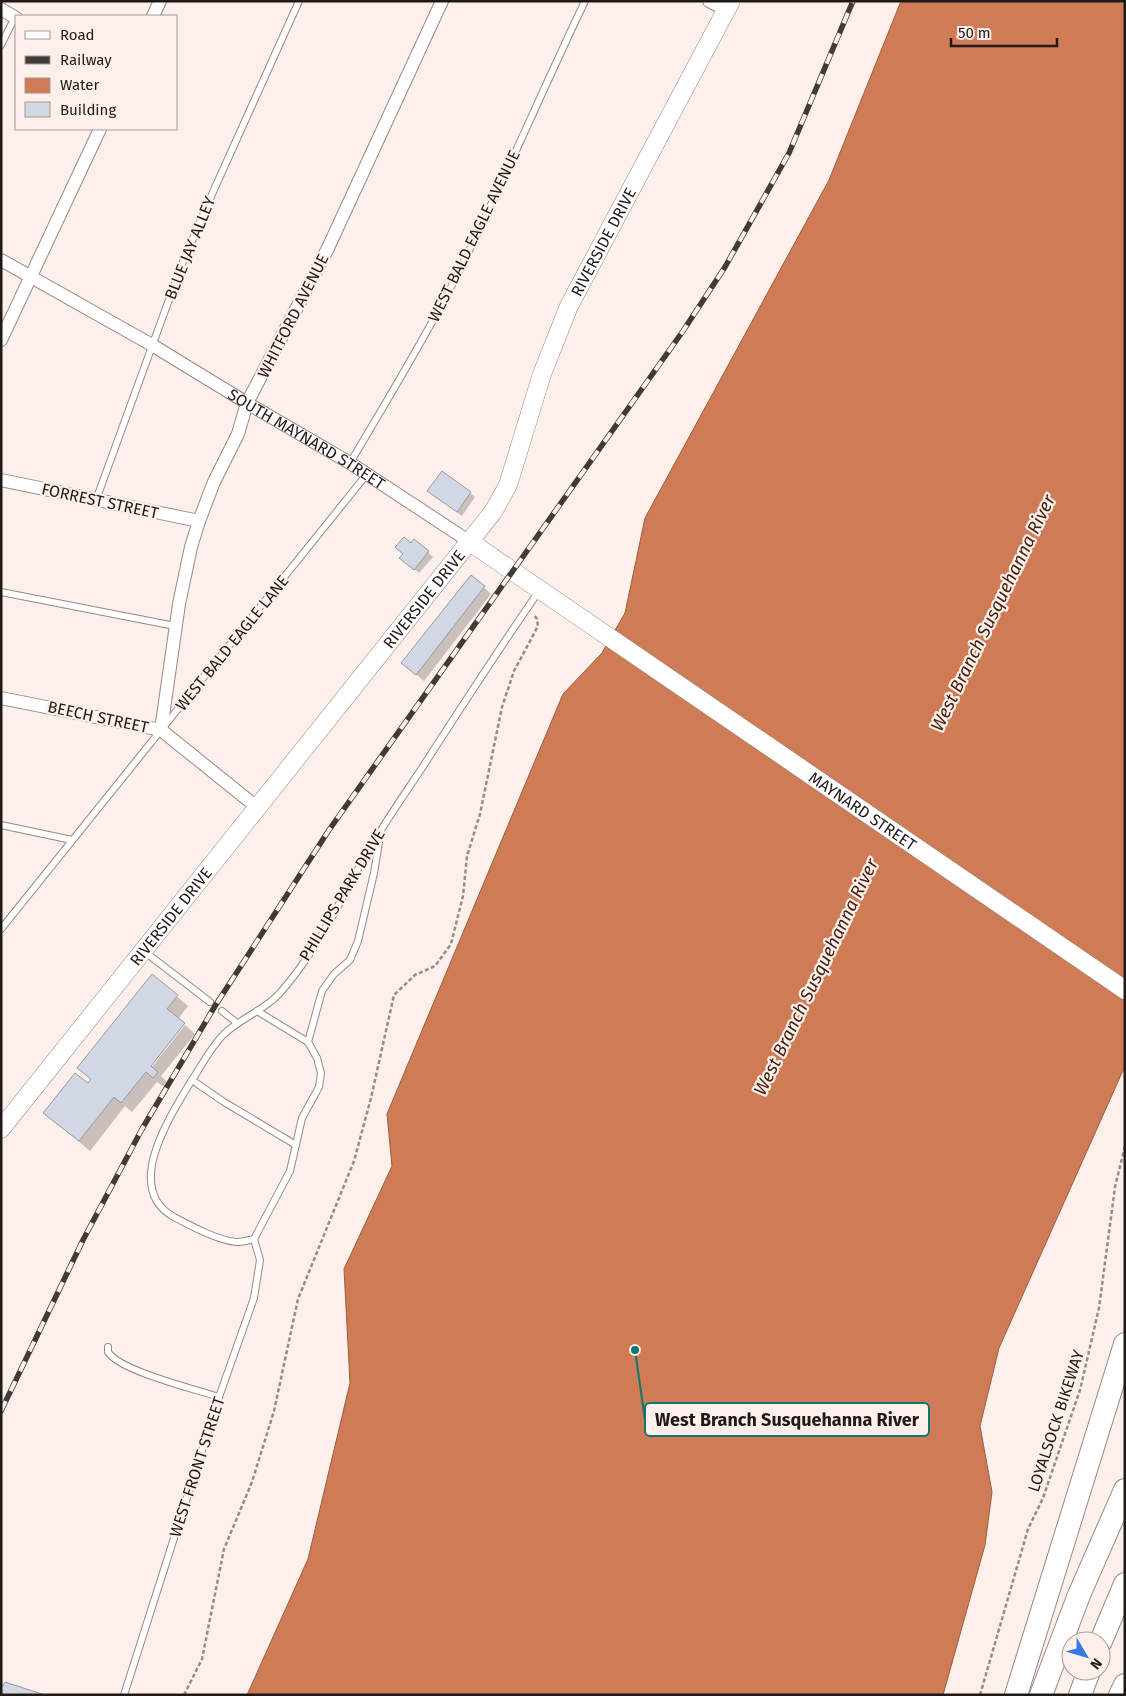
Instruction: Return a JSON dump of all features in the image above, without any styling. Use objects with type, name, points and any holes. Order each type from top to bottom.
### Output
[{"type":"highway","points":[[1016,1695],[1125,1344]]},
{"type":"highway","points":[[1040,1695],[1079,1595],[1125,1490]]},
{"type":"highway","points":[[1106,1631],[1125,1584]]},
{"type":"highway","points":[[1080,1695],[1085,1681]]},
{"type":"highway","points":[[1120,1695],[1125,1685]]},
{"type":"main road","name":"RIVERSIDE DRIVE","points":[[1,1129],[492,512],[508,484],[542,374],[569,306],[728,6]]},
{"type":"main road","name":"SOUTH MAYNARD STREET","points":[[470,542],[602,632]]},
{"type":"main road","name":"MAYNARD STREET","points":[[602,632],[1125,990]]},
{"type":"street","points":[[153,15],[160,1]]},
{"type":"street","name":"WHITFORD AVENUE","points":[[161,730],[175,626],[191,547],[214,482],[238,434],[248,403],[328,248],[442,1]]},
{"type":"street","points":[[709,1],[728,6]]},
{"type":"street","points":[[1,10],[15,17]]},
{"type":"street","points":[[1,340],[100,130]]},
{"type":"street","name":"SOUTH MAYNARD STREET","points":[[1,260],[152,345],[350,463],[470,542]]},
{"type":"street","name":"FORREST STREET","points":[[1,480],[199,521]]},
{"type":"street","name":"BEECH STREET","points":[[1,698],[161,730],[258,808]]},
{"type":"lane","name":"BLUE JAY ALLEY","points":[[96,500],[182,264],[299,1]]},
{"type":"lane","name":"WEST BALD EAGLE AVENUE","points":[[350,463],[421,342],[454,280],[490,208],[585,1]]},
{"type":"lane","points":[[1,45],[15,19]]},
{"type":"lane","name":"WEST BALD EAGLE LANE","points":[[1,929],[367,474]]},
{"type":"lane","name":"PHILLIPS PARK DRIVE","points":[[254,1239],[235,1242],[190,1226],[166,1213],[159,1206],[154,1197],[151,1184],[151,1169],[158,1143],[192,1080],[223,1035],[237,1023],[271,1003],[321,936],[380,832],[492,659],[540,590]]},
{"type":"lane","points":[[1,592],[175,626]]},
{"type":"lane","points":[[1,825],[72,840]]},
{"type":"lane","points":[[308,1042],[322,991],[334,974],[350,960],[358,941],[374,873],[380,832]]},
{"type":"lane","points":[[144,951],[210,1002]]},
{"type":"lane","points":[[222,1011],[237,1023]]},
{"type":"lane","points":[[254,1239],[290,1171],[302,1118],[319,1087],[321,1073],[317,1058],[308,1042],[257,1011]]},
{"type":"lane","points":[[192,1080],[224,1102],[296,1145]]},
{"type":"lane","name":"WEST FRONT STREET","points":[[124,1695],[219,1396],[254,1298],[260,1260],[254,1239]]},
{"type":"lane","points":[[108,1347],[108,1352],[115,1360],[144,1374],[219,1396]]},
{"type":"path","points":[[184,1695],[202,1659],[224,1549],[252,1482],[274,1411],[298,1298],[354,1161],[372,1098],[394,995],[415,975],[435,966],[451,944],[463,896],[467,856],[480,814],[502,707],[514,671],[538,626],[537,619],[533,614]]},
{"type":"path","name":"LOYALSOCK BIKEWAY","points":[[980,1695],[1028,1529],[1044,1498],[1080,1390],[1099,1308],[1115,1187],[1125,1146]]},
{"type":"water","points":[[901,1],[1125,1],[1125,1066],[999,1348],[980,1426],[992,1492],[985,1545],[943,1695],[247,1695],[308,1559],[350,1383],[344,1269],[392,1166],[387,1114],[563,694],[602,653],[625,613],[645,518],[829,180]]},
{"type":"building","points":[[442,471],[471,492],[457,512],[427,491]]},
{"type":"building","points":[[404,537],[411,543],[414,539],[429,551],[414,570],[399,558],[403,554],[395,547]]},
{"type":"building","points":[[471,575],[485,586],[416,675],[401,663]]},
{"type":"building","points":[[152,974],[178,995],[167,1009],[185,1023],[151,1066],[158,1072],[153,1078],[146,1072],[121,1103],[114,1097],[79,1141],[43,1113],[75,1073],[88,1083],[91,1079],[77,1068]]},
{"type":"building","points":[[5,1682],[45,1695],[1,1695],[1,1689]]},
{"type":"railway","points":[[1,1411],[83,1240],[142,1129],[215,1006],[329,830],[683,331],[725,267],[789,153],[853,1]]},
{"type":"place","name":"West Branch Susquehanna River","points":[[635,1350]]}]
